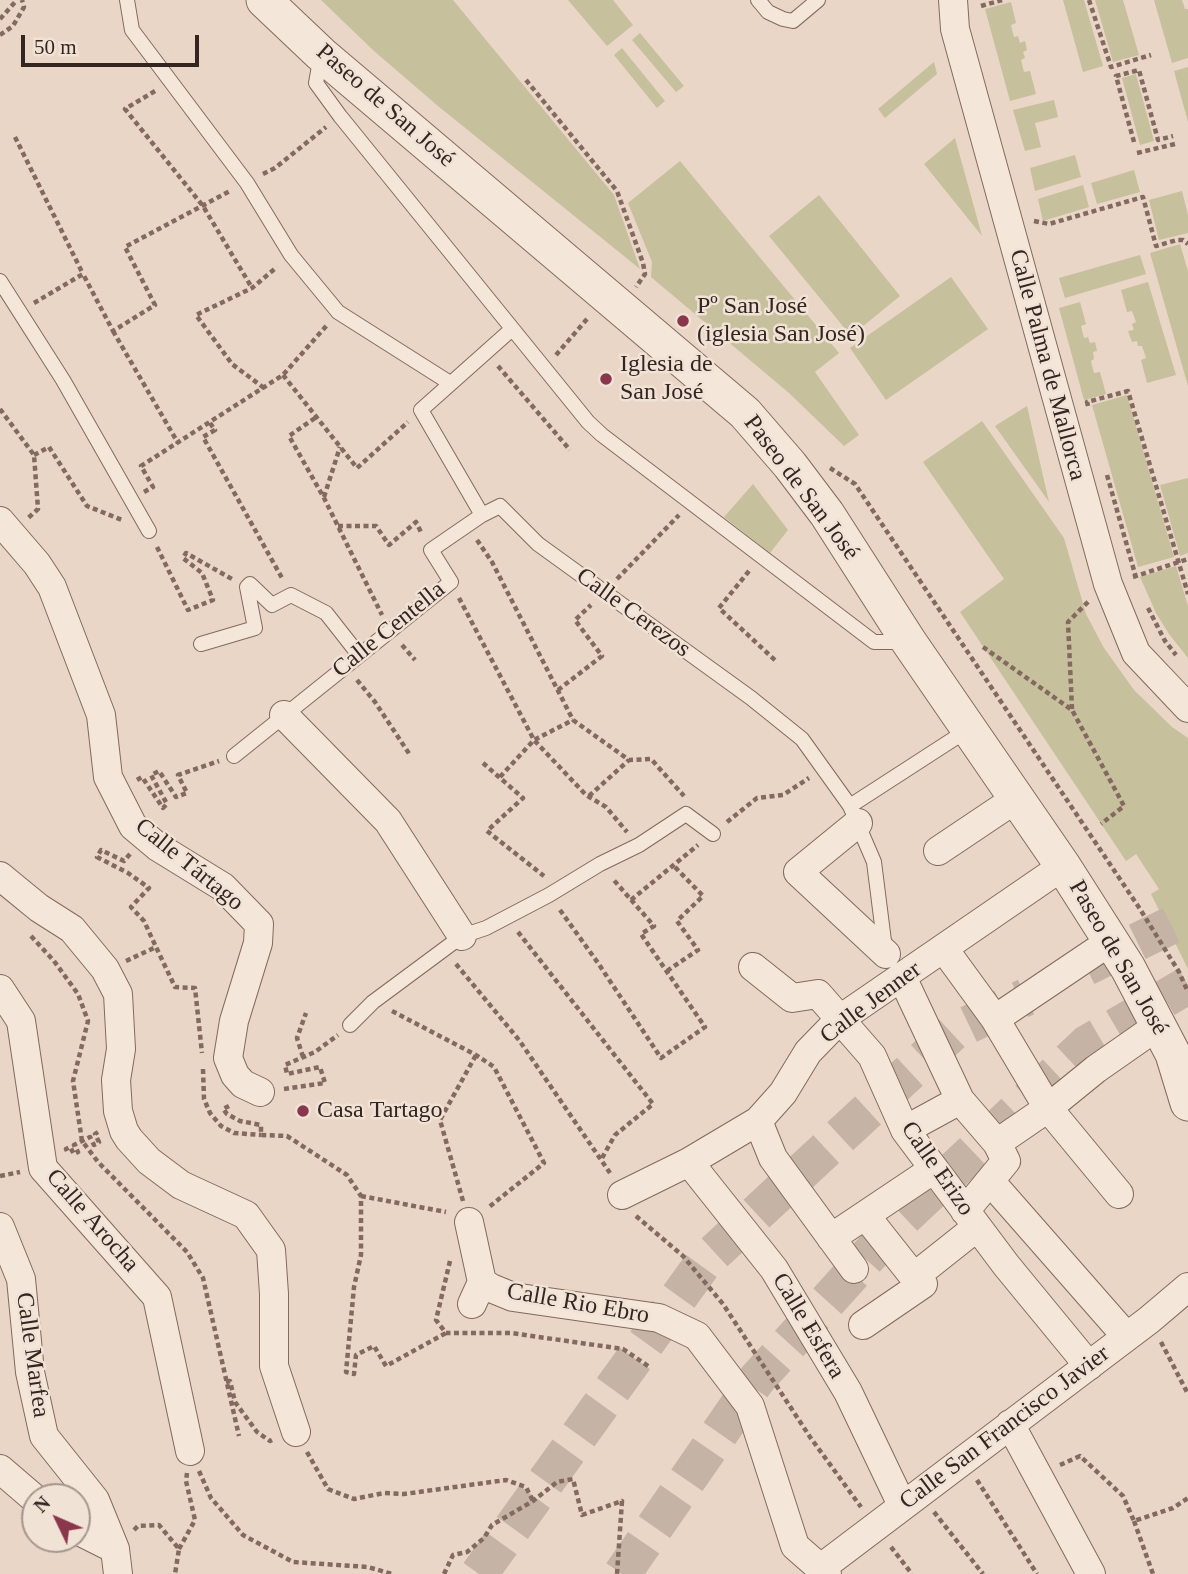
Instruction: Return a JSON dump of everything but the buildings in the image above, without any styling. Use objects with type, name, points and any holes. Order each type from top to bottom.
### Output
[{"type":"street","name":"Paseo de San José","points":[[264,0],[303,28],[746,413],[827,514],[909,642],[1063,866],[1111,941],[1159,1025],[1173,1054],[1188,1102]]},
{"type":"street","name":"Calle Palma de Mallorca","points":[[953,0],[955,29],[1108,584],[1136,653],[1188,708]]},
{"type":"street","name":"Calle Tártago","points":[[6,528],[37,564],[52,587],[101,716],[108,777],[133,826],[158,847],[223,887],[259,925],[258,943],[234,1021],[228,1059],[235,1075],[243,1084],[271,1091]]},
{"type":"street","points":[[284,715],[388,821],[453,943]]},
{"type":"street","points":[[938,851],[1017,798]]},
{"type":"street","name":"Calle Cerezos","points":[[854,815],[798,872],[886,954]]},
{"type":"street","name":"Calle Jenner","points":[[622,1195],[689,1162],[758,1121],[783,1093],[808,1052],[840,1020],[1063,866]]},
{"type":"street","points":[[0,876],[38,908],[72,929],[105,969],[118,994],[121,1049],[116,1080],[118,1111],[129,1139],[149,1161],[181,1185],[246,1215],[271,1251],[274,1366],[288,1435]]},
{"type":"street","points":[[995,1019],[1111,941]]},
{"type":"street","points":[[944,948],[995,1019],[1048,1108],[1119,1194]]},
{"type":"street","name":"Calle Erizo","points":[[753,967],[792,998],[818,993],[872,1056],[905,1130],[971,1219],[1089,1366]]},
{"type":"street","name":"Calle Cerezos","points":[[902,977],[960,1100],[997,1143]]},
{"type":"street","name":"Calle Arocha","points":[[0,989],[21,1021],[43,1168],[157,1297],[190,1451]]},
{"type":"street","points":[[914,1277],[971,1219],[990,1181],[1006,1161],[997,1143],[1159,1025]]},
{"type":"street","points":[[905,1130],[960,1100]]},
{"type":"street","points":[[758,1121],[773,1158],[853,1269]]},
{"type":"street","name":"Calle Esfera","points":[[689,1162],[774,1269],[910,1498]]},
{"type":"street","points":[[831,1238],[934,1169]]},
{"type":"street","points":[[990,1181],[1126,1336]]},
{"type":"street","points":[[863,1325],[923,1284],[914,1277],[865,1215]]},
{"type":"street","name":"Calle Rio Ebro","points":[[468,1217],[477,1293],[491,1288],[513,1297],[659,1318],[697,1336],[750,1406],[795,1546],[824,1571]]},
{"type":"street","name":"Calle Marfea","points":[[0,1227],[21,1279],[30,1373],[44,1436],[95,1500],[116,1562]]},
{"type":"street","name":"Calle San Francisco Javier","points":[[824,1571],[869,1518],[910,1498],[1089,1366],[1188,1287]]},
{"type":"street","points":[[1010,1424],[1091,1574]]},
{"type":"street","points":[[0,1469],[21,1487]]},
{"type":"street","points":[[91,1541],[116,1562]]},
{"type":"lane","points":[[127,0],[132,30],[247,183],[291,255],[338,312],[450,383]]},
{"type":"lane","points":[[758,0],[768,12],[793,21],[818,0]]},
{"type":"lane","points":[[303,28],[316,83],[587,422],[874,642],[909,642]]},
{"type":"lane","points":[[0,281],[149,531]]},
{"type":"lane","points":[[482,515],[421,410],[512,330]]},
{"type":"lane","name":"Calle Cerezos","points":[[482,515],[500,506],[538,544],[802,739],[854,815],[874,862],[886,954],[902,977]]},
{"type":"lane","name":"Calle Centella","points":[[234,756],[451,582],[431,550],[482,515]]},
{"type":"lane","points":[[201,644],[255,628],[247,587],[250,584],[272,605],[291,594],[326,613],[359,654]]},
{"type":"lane","points":[[854,815],[969,729]]},
{"type":"lane","points":[[349,1025],[373,1002],[453,943],[549,895],[600,864],[639,845],[686,814],[713,834]]},
{"type":"path","points":[[0,19],[19,0],[24,7]]},
{"type":"path","points":[[0,35],[13,26],[30,0]]},
{"type":"path","points":[[981,6],[1002,0]]},
{"type":"path","points":[[1089,0],[1111,67],[1151,55]]},
{"type":"path","points":[[1134,142],[1116,76],[1139,70],[1158,140],[1173,136]]},
{"type":"path","points":[[526,80],[617,191],[646,274],[631,293]]},
{"type":"path","points":[[171,81],[125,109],[203,206],[252,288]]},
{"type":"path","points":[[113,331],[155,305],[125,247],[275,168],[340,116]]},
{"type":"path","points":[[16,137],[113,331],[178,443]]},
{"type":"path","points":[[1137,153],[1175,144]]},
{"type":"path","points":[[1028,215],[1035,222],[1049,224],[1143,197],[1156,246],[1177,240],[1188,244]]},
{"type":"path","points":[[264,388],[232,364],[195,315],[252,288],[291,255]]},
{"type":"path","points":[[37,340],[48,333],[33,304],[83,274]]},
{"type":"path","points":[[152,484],[141,466],[283,375],[338,312]]},
{"type":"path","points":[[544,369],[587,319],[593,324]]},
{"type":"path","points":[[486,352],[570,450]]},
{"type":"path","points":[[283,375],[356,468],[421,410]]},
{"type":"path","points":[[1091,416],[1087,402],[1128,391],[1188,594]]},
{"type":"path","points":[[0,410],[34,455],[38,509],[6,528]]},
{"type":"path","points":[[315,418],[289,436],[324,498],[389,631],[415,660]]},
{"type":"path","points":[[211,422],[215,430],[203,438],[291,594]]},
{"type":"path","points":[[34,455],[49,447],[87,506],[149,531],[188,610],[213,600],[202,573],[183,558],[186,553],[247,587]]},
{"type":"path","points":[[324,498],[340,447]]},
{"type":"path","points":[[1106,469],[1140,588]]},
{"type":"path","points":[[338,526],[376,526],[389,545],[416,522],[431,550]]},
{"type":"path","points":[[466,524],[492,562],[573,720],[629,760],[651,759],[684,797],[686,814]]},
{"type":"path","points":[[761,556],[719,608],[777,662]]},
{"type":"path","points":[[451,582],[534,740],[589,796],[606,807],[639,845]]},
{"type":"path","points":[[1145,600],[1165,641],[1181,662]]},
{"type":"path","points":[[984,647],[1072,710],[1124,806],[1101,824]]},
{"type":"path","points":[[345,666],[375,702],[410,755]]},
{"type":"path","points":[[499,778],[534,740],[573,720]]},
{"type":"path","points":[[132,783],[142,777],[163,808],[167,804],[151,775],[159,771],[176,797],[187,793],[178,775],[234,756]]},
{"type":"path","points":[[589,796],[629,760]]},
{"type":"path","points":[[483,763],[523,799],[487,831],[550,881],[549,895],[598,962],[661,1058],[705,1027],[641,934],[654,926],[600,864]]},
{"type":"path","points":[[133,850],[124,861],[101,850],[97,857],[128,873],[149,888],[131,907],[144,921],[175,987],[195,988],[199,1029]]},
{"type":"path","points":[[667,971],[698,950],[677,921],[703,897],[673,865]]},
{"type":"path","points":[[507,917],[653,1104],[615,1135],[602,1158]]},
{"type":"path","points":[[27,931],[54,961],[78,995],[88,1021],[73,1082],[82,1141],[106,1170],[187,1252],[203,1278],[239,1436]]},
{"type":"path","points":[[453,943],[602,1158],[628,1209],[683,1256],[723,1304],[810,1437],[912,1574]]},
{"type":"path","points":[[149,950],[156,947]]},
{"type":"path","points":[[361,1196],[468,1217],[544,1163],[494,1068],[476,1055],[373,1002]]},
{"type":"path","points":[[303,1058],[297,1038],[306,1013]]},
{"type":"path","points":[[271,1091],[325,1083],[320,1068],[287,1074],[285,1065],[326,1046],[349,1025]]},
{"type":"path","points":[[468,1217],[440,1120],[476,1055]]},
{"type":"path","points":[[231,1108],[228,1105],[223,1109],[240,1121],[261,1125],[261,1135],[287,1136],[347,1175],[361,1196],[361,1255],[354,1287],[346,1372],[354,1374],[356,1356],[374,1346],[386,1367],[446,1333]]},
{"type":"path","points":[[74,1145],[90,1137]]},
{"type":"path","points":[[1149,1320],[1188,1394]]},
{"type":"path","points":[[226,1382],[230,1381],[235,1402],[257,1432],[270,1441],[288,1435],[328,1489],[354,1499],[384,1493],[404,1494],[506,1480],[526,1487],[533,1501]]},
{"type":"path","points":[[175,1574],[179,1549],[195,1520],[186,1481],[190,1451]]},
{"type":"path","points":[[190,1451],[211,1498],[243,1535],[293,1562],[368,1567],[392,1574]]},
{"type":"path","points":[[1037,1474],[1080,1456],[1123,1496],[1153,1574]]},
{"type":"path","points":[[964,1458],[1037,1574]]},
{"type":"path","points":[[444,1574],[453,1555],[467,1552],[484,1538],[492,1525],[533,1501],[557,1482],[573,1479],[582,1516],[622,1501],[617,1574]]},
{"type":"path","points":[[910,1498],[983,1574]]},
{"type":"path","points":[[1133,1521],[1173,1508],[1188,1498]]},
{"type":"path","points":[[116,1562],[138,1526],[159,1525],[179,1549]]},
{"type":"shaded area","points":[[321,0],[453,0],[614,195],[640,269],[438,106],[374,51]]},
{"type":"shaded area","points":[[568,0],[613,0],[633,25],[607,46]]},
{"type":"shaded area","points":[[1063,0],[1084,0],[1103,66],[1083,72]]},
{"type":"shaded area","points":[[1095,0],[1123,0],[1139,55],[1113,62]]},
{"type":"shaded area","points":[[1154,0],[1182,0],[1185,9],[1188,9],[1188,58],[1172,63]]},
{"type":"shaded area","points":[[1011,2],[1016,23],[1011,25],[1014,37],[1018,36],[1020,43],[1025,41],[1027,50],[1023,52],[1025,58],[1021,60],[1024,72],[1030,71],[1036,94],[1010,101],[985,9]]},
{"type":"shaded area","points":[[640,33],[684,86],[676,92],[632,40]]},
{"type":"shaded area","points":[[622,48],[665,101],[657,108],[614,55]]},
{"type":"shaded area","points":[[934,62],[937,74],[885,118],[878,109]]},
{"type":"shaded area","points":[[1188,67],[1188,122],[1174,71]]},
{"type":"shaded area","points":[[1136,74],[1154,141],[1140,145],[1122,78]]},
{"type":"shaded area","points":[[1054,100],[1058,117],[1035,123],[1041,147],[1025,151],[1013,110]]},
{"type":"shaded area","points":[[955,138],[982,236],[924,164]]},
{"type":"shaded area","points":[[1075,155],[1081,177],[1035,191],[1030,168]]},
{"type":"shaded area","points":[[680,161],[839,353],[815,372],[859,435],[844,446],[789,393],[651,277],[652,262],[628,203]]},
{"type":"shaded area","points":[[1134,170],[1140,192],[1097,204],[1091,183]]},
{"type":"shaded area","points":[[1083,185],[1089,207],[1043,221],[1038,199]]},
{"type":"shaded area","points":[[1182,191],[1188,215],[1188,233],[1159,240],[1149,200]]},
{"type":"shaded area","points":[[819,195],[900,296],[851,336],[769,236]]},
{"type":"shaded area","points":[[1180,244],[1188,271],[1188,386],[1150,253]]},
{"type":"shaded area","points":[[1140,255],[1146,274],[1065,298],[1059,278]]},
{"type":"shaded area","points":[[951,277],[988,329],[886,400],[850,348]]},
{"type":"shaded area","points":[[1148,282],[1176,375],[1147,383],[1141,360],[1146,358],[1142,346],[1138,346],[1137,341],[1132,342],[1128,331],[1134,330],[1132,324],[1136,322],[1132,311],[1127,312],[1121,290]]},
{"type":"shaded area","points":[[1080,302],[1086,324],[1081,326],[1084,338],[1088,337],[1090,343],[1095,342],[1097,351],[1093,352],[1094,359],[1091,361],[1094,373],[1100,372],[1106,394],[1084,400],[1059,308]]},
{"type":"shaded area","points":[[1127,395],[1174,557],[1138,567],[1092,405]]},
{"type":"shaded area","points":[[1027,406],[1049,502],[995,426]]},
{"type":"shaded area","points":[[982,421],[1064,538],[1086,614],[1104,648],[1134,690],[1172,727],[1188,738],[1188,969],[1151,894],[1159,889],[1136,854],[1126,861],[960,612],[1004,579],[923,462]]},
{"type":"shaded area","points":[[1188,478],[1188,553],[1180,556],[1160,485]]},
{"type":"shaded area","points":[[753,484],[788,530],[770,553],[724,517]]},
{"type":"shaded area","points":[[1176,566],[1188,606],[1188,658],[1156,613],[1140,577]]},
{"type":"tunnel","points":[[1086,967],[1188,917]]},
{"type":"tunnel","points":[[622,1574],[757,1379],[900,1221],[1087,1044],[1188,985]]},
{"type":"tunnel","points":[[479,1574],[704,1262],[953,1032],[1026,997]]},
{"type":"place","name":"Pº San José (iglesia San José)","points":[[683,321]]},
{"type":"place","name":"Iglesia de San José","points":[[606,379]]},
{"type":"place","name":"Casa Tartago","points":[[303,1111]]}]
